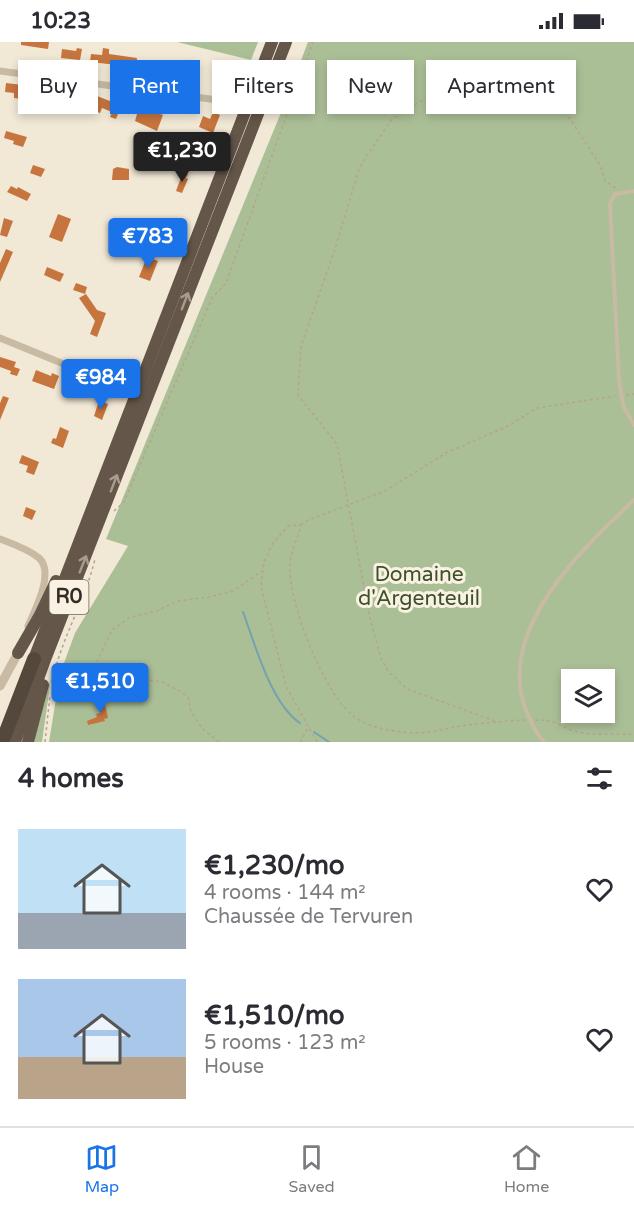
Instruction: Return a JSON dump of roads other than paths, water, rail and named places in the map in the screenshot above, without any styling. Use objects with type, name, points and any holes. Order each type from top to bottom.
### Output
[{"type":"highway","name":"R0","points":[[15,742],[70,565],[272,42]]},
{"type":"highway","name":"R0","points":[[2,742],[40,658],[286,42]]},
{"type":"highway","points":[[18,653],[58,577],[70,565]]},
{"type":"highway","points":[[28,742],[46,675],[40,658]]},
{"type":"street","points":[[0,70],[212,99]]},
{"type":"street","points":[[0,338],[108,382]]},
{"type":"street","points":[[0,539],[23,548],[39,558],[43,563],[45,581],[18,653],[0,686]]},
{"type":"lane","points":[[634,191],[620,191],[610,202],[616,350],[623,405],[634,425]]},
{"type":"lane","points":[[544,742],[530,720],[523,702],[521,661],[527,635],[537,612],[559,579],[595,537],[634,500]]},
{"type":"waterway","points":[[243,612],[272,688],[290,714],[300,723]]},
{"type":"waterway","points":[[314,732],[329,742]]},
{"type":"park label","name":"Domaine d'Argenteuil","points":[[419,586]]}]
